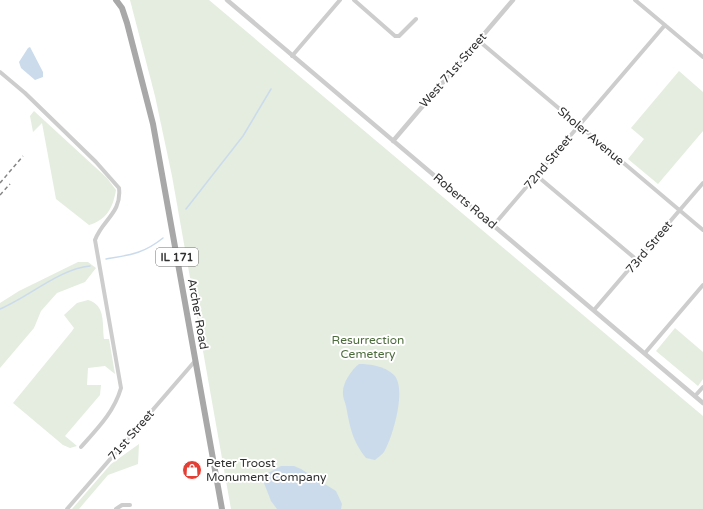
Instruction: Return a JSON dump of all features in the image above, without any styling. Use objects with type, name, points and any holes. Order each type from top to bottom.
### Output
[{"type":"main road","name":"Archer Road","points":[[116,0],[122,8]]},
{"type":"main road","name":"Archer Road","points":[[122,0],[122,8],[143,80],[153,124],[222,509]]},
{"type":"street","name":"Roberts Road","points":[[227,0],[703,403]]},
{"type":"street","points":[[292,56],[340,0]]},
{"type":"street","points":[[354,0],[395,36],[403,34],[416,19]]},
{"type":"street","name":"West 71st Street","points":[[393,141],[514,0]]},
{"type":"street","points":[[635,0],[703,57]]},
{"type":"street","name":"72nd Street","points":[[493,226],[664,25]]},
{"type":"street","name":"Sholer Avenue","points":[[479,40],[703,230]]},
{"type":"street","points":[[0,72],[25,93],[91,157],[120,188],[118,205],[97,234],[95,240],[122,388],[110,414],[81,447]]},
{"type":"street","points":[[536,175],[637,260]]},
{"type":"street","name":"73rd Street","points":[[594,310],[703,183]]},
{"type":"street","points":[[645,353],[703,284]]},
{"type":"street","name":"71st Street","points":[[67,509],[195,361]]},
{"type":"street","points":[[695,396],[703,387]]},
{"type":"street","points":[[116,509],[122,505],[130,505]]},
{"type":"green space","name":"Resurrection Cemetery","points":[[130,0],[209,0],[703,416],[703,509],[231,509],[172,176],[155,96]]},
{"type":"green space","points":[[679,71],[703,92],[703,131],[658,184],[628,159],[644,139],[631,128]]},
{"type":"green space","points":[[34,111],[107,178],[116,190],[113,202],[108,212],[95,223],[89,225],[56,199],[42,123],[33,132],[30,116]]},
{"type":"green space","points":[[78,262],[88,262],[96,268],[85,282],[57,293],[41,311],[34,328],[0,368],[0,303],[19,291]]},
{"type":"green space","points":[[88,300],[94,302],[98,306],[102,316],[104,339],[109,339],[115,374],[105,366],[88,368],[87,385],[101,385],[100,395],[65,436],[77,446],[70,448],[63,445],[13,403],[74,328],[64,315],[77,303]]},
{"type":"green space","points":[[675,328],[703,352],[703,379],[698,386],[656,351]]},
{"type":"green space","points":[[139,444],[138,464],[108,475],[79,509],[72,509],[111,464]]},
{"type":"water","points":[[30,47],[43,72],[43,77],[35,80],[21,68],[19,62]]},
{"type":"water","points":[[359,364],[368,364],[386,369],[394,375],[398,381],[399,401],[395,424],[388,445],[384,452],[375,460],[366,458],[361,451],[350,427],[343,397],[344,386],[350,373]]},
{"type":"water","points":[[281,466],[294,466],[301,469],[336,491],[342,504],[341,509],[277,509],[271,501],[264,483],[268,473]]},
{"type":"waterway","points":[[186,209],[243,136],[271,89]]},
{"type":"waterway","points":[[106,259],[143,251],[163,238]]},
{"type":"waterway","points":[[0,309],[67,272],[90,266]]},
{"type":"railway","points":[[0,183],[23,156]]},
{"type":"railway","points":[[0,195],[10,184]]},
{"type":"place","name":"Peter Troost Monument Company","points":[[192,470]]}]
